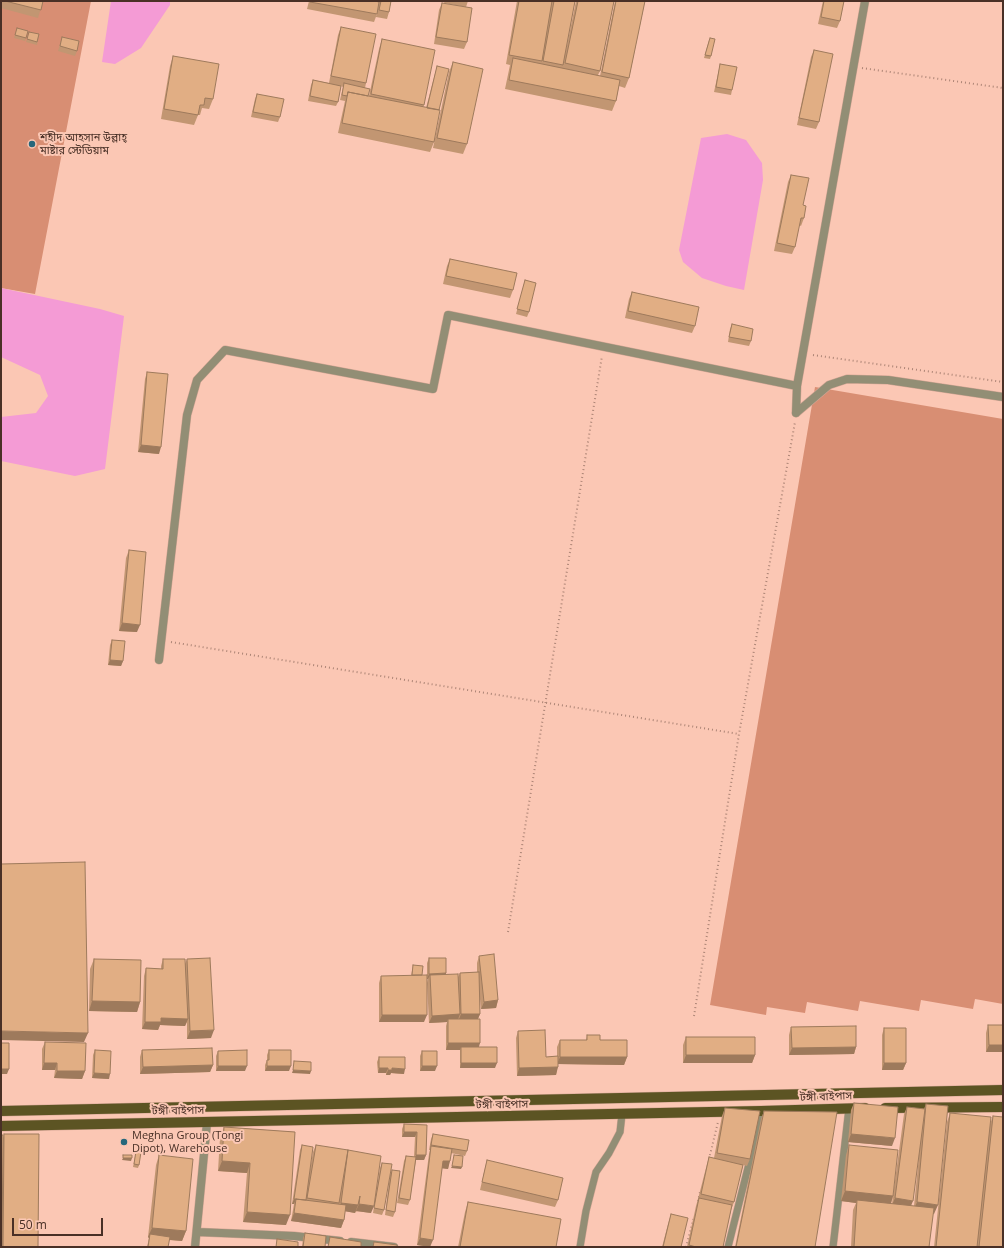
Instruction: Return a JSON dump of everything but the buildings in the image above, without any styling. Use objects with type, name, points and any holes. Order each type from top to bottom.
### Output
[{"type":"main road","points":[[1,1111],[1003,1090]]},
{"type":"main road","name":"টঙ্গী বাইপাস","points":[[1,1126],[207,1123],[849,1108],[1003,1108]]},
{"type":"street","points":[[796,413],[797,386],[802,353],[865,1]]},
{"type":"street","points":[[160,660],[187,414],[197,380],[225,350],[433,389],[448,315],[797,386]]},
{"type":"street","points":[[796,413],[829,385],[846,379],[888,380],[1003,397]]},
{"type":"street","points":[[195,1247],[207,1123]]},
{"type":"street","points":[[197,1232],[294,1236],[394,1247]]},
{"type":"lane","points":[[833,1247],[849,1108]]},
{"type":"lane","points":[[728,1247],[734,1210],[748,1168],[761,1111]]},
{"type":"lane","points":[[580,1247],[586,1212],[596,1172],[609,1154],[620,1132],[622,1114]]},
{"type":"lane","points":[[740,1166],[748,1168]]},
{"type":"path","points":[[853,66],[1003,88]]},
{"type":"path","points":[[508,932],[603,347]]},
{"type":"path","points":[[802,353],[1003,382]]},
{"type":"path","points":[[694,1016],[739,734],[796,413]]},
{"type":"path","points":[[164,641],[739,734]]},
{"type":"path","points":[[708,1161],[721,1112]]},
{"type":"path","points":[[697,1204],[701,1190]]},
{"type":"path","points":[[686,1247],[695,1211]]},
{"type":"shaded area","name":"শহীদ আহসান উল্লাহ্‌ মাষ্টার স্টেডিয়াম","points":[[1,1],[91,1],[35,294],[1,288]]},
{"type":"shaded area","points":[[111,1],[170,1],[170,5],[141,48],[115,64],[102,62]]},
{"type":"shaded area","points":[[727,134],[746,140],[762,163],[763,180],[744,290],[702,278],[683,262],[679,250],[701,138]]},
{"type":"shaded area","points":[[1,288],[100,309],[124,316],[105,469],[75,476],[1,461],[1,417],[36,413],[48,396],[40,375],[1,357]]},
{"type":"shaded area","points":[[815,387],[1003,419],[1003,1004],[975,999],[973,1009],[921,1000],[919,1011],[860,1001],[858,1011],[807,1002],[805,1013],[767,1007],[766,1015],[710,1005]]},
{"type":"place","name":"শহীদ আহসান উল্লাহ্‌ মাষ্টার স্টেডিয়াম","points":[[32,144]]},
{"type":"place","name":"Meghna Group (Tongi Dipot), Warehouse","points":[[124,1142]]}]
